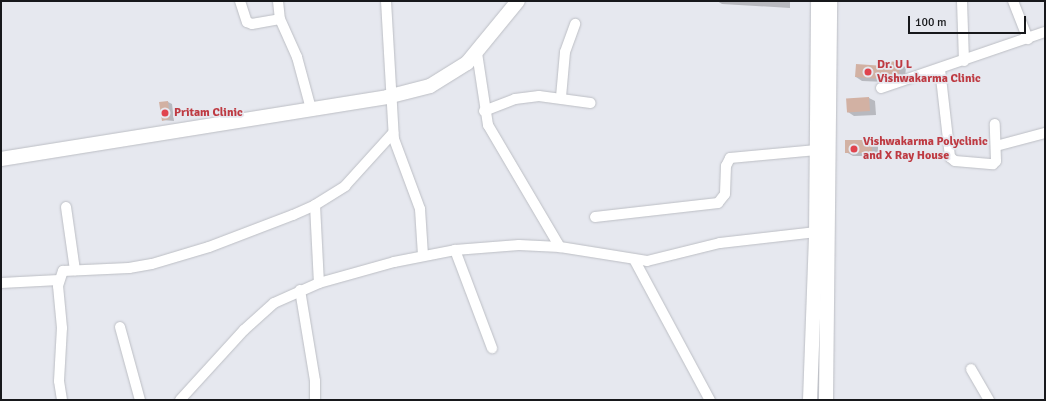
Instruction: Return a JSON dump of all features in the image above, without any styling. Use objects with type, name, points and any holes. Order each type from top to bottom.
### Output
[{"type":"highway","points":[[2,157],[391,96],[430,86],[441,80],[477,53],[518,1]]},
{"type":"highway","points":[[810,400],[816,232],[818,1]]},
{"type":"highway","points":[[826,400],[830,1]]},
{"type":"street","points":[[240,1],[247,22],[252,24],[280,19]]},
{"type":"street","points":[[278,1],[280,19],[297,57],[311,108]]},
{"type":"street","points":[[386,1],[393,134],[396,148],[420,209],[423,256]]},
{"type":"street","points":[[962,1],[964,61]]},
{"type":"street","points":[[1013,1],[1028,39]]},
{"type":"street","points":[[561,98],[565,52],[574,24]]},
{"type":"street","points":[[881,88],[964,61],[1045,32]]},
{"type":"street","points":[[477,53],[484,111],[492,133],[560,247]]},
{"type":"street","points":[[940,69],[950,157],[955,161],[993,164],[996,161],[995,124]]},
{"type":"street","points":[[484,111],[525,97],[561,98],[591,103]]},
{"type":"street","points":[[996,146],[1045,133]]},
{"type":"street","points":[[62,400],[59,280],[63,271],[129,268],[172,258],[316,205],[345,186],[393,134]]},
{"type":"street","points":[[595,217],[718,203],[725,194],[726,166],[730,158],[817,150]]},
{"type":"street","points":[[316,205],[320,283]]},
{"type":"street","points":[[66,207],[75,270]]},
{"type":"street","points":[[180,400],[261,312],[300,290],[320,283],[423,256],[455,250],[519,245],[560,247],[635,261],[658,259],[720,243],[816,232]]},
{"type":"street","points":[[455,250],[492,348]]},
{"type":"street","points":[[635,261],[710,400]]},
{"type":"street","points":[[1,283],[59,280]]},
{"type":"street","points":[[300,290],[315,381],[315,400]]},
{"type":"street","points":[[120,327],[140,400]]},
{"type":"street","points":[[971,369],[989,400]]},
{"type":"building","points":[[885,61],[900,62],[899,75],[880,74],[880,79],[855,77],[856,64],[884,66]]},
{"type":"building","points":[[869,97],[870,111],[847,113],[846,99]]},
{"type":"building","points":[[168,101],[170,119],[162,121],[159,102]]},
{"type":"building","points":[[845,140],[872,140],[872,153],[845,153]]},
{"type":"place","name":"Dr. U L Vishwakarma Clinic","points":[[868,72]]},
{"type":"place","name":"Pritam Clinic","points":[[165,113]]},
{"type":"place","name":"Vishwakarma Polyclinic and X Ray House","points":[[854,149]]}]
